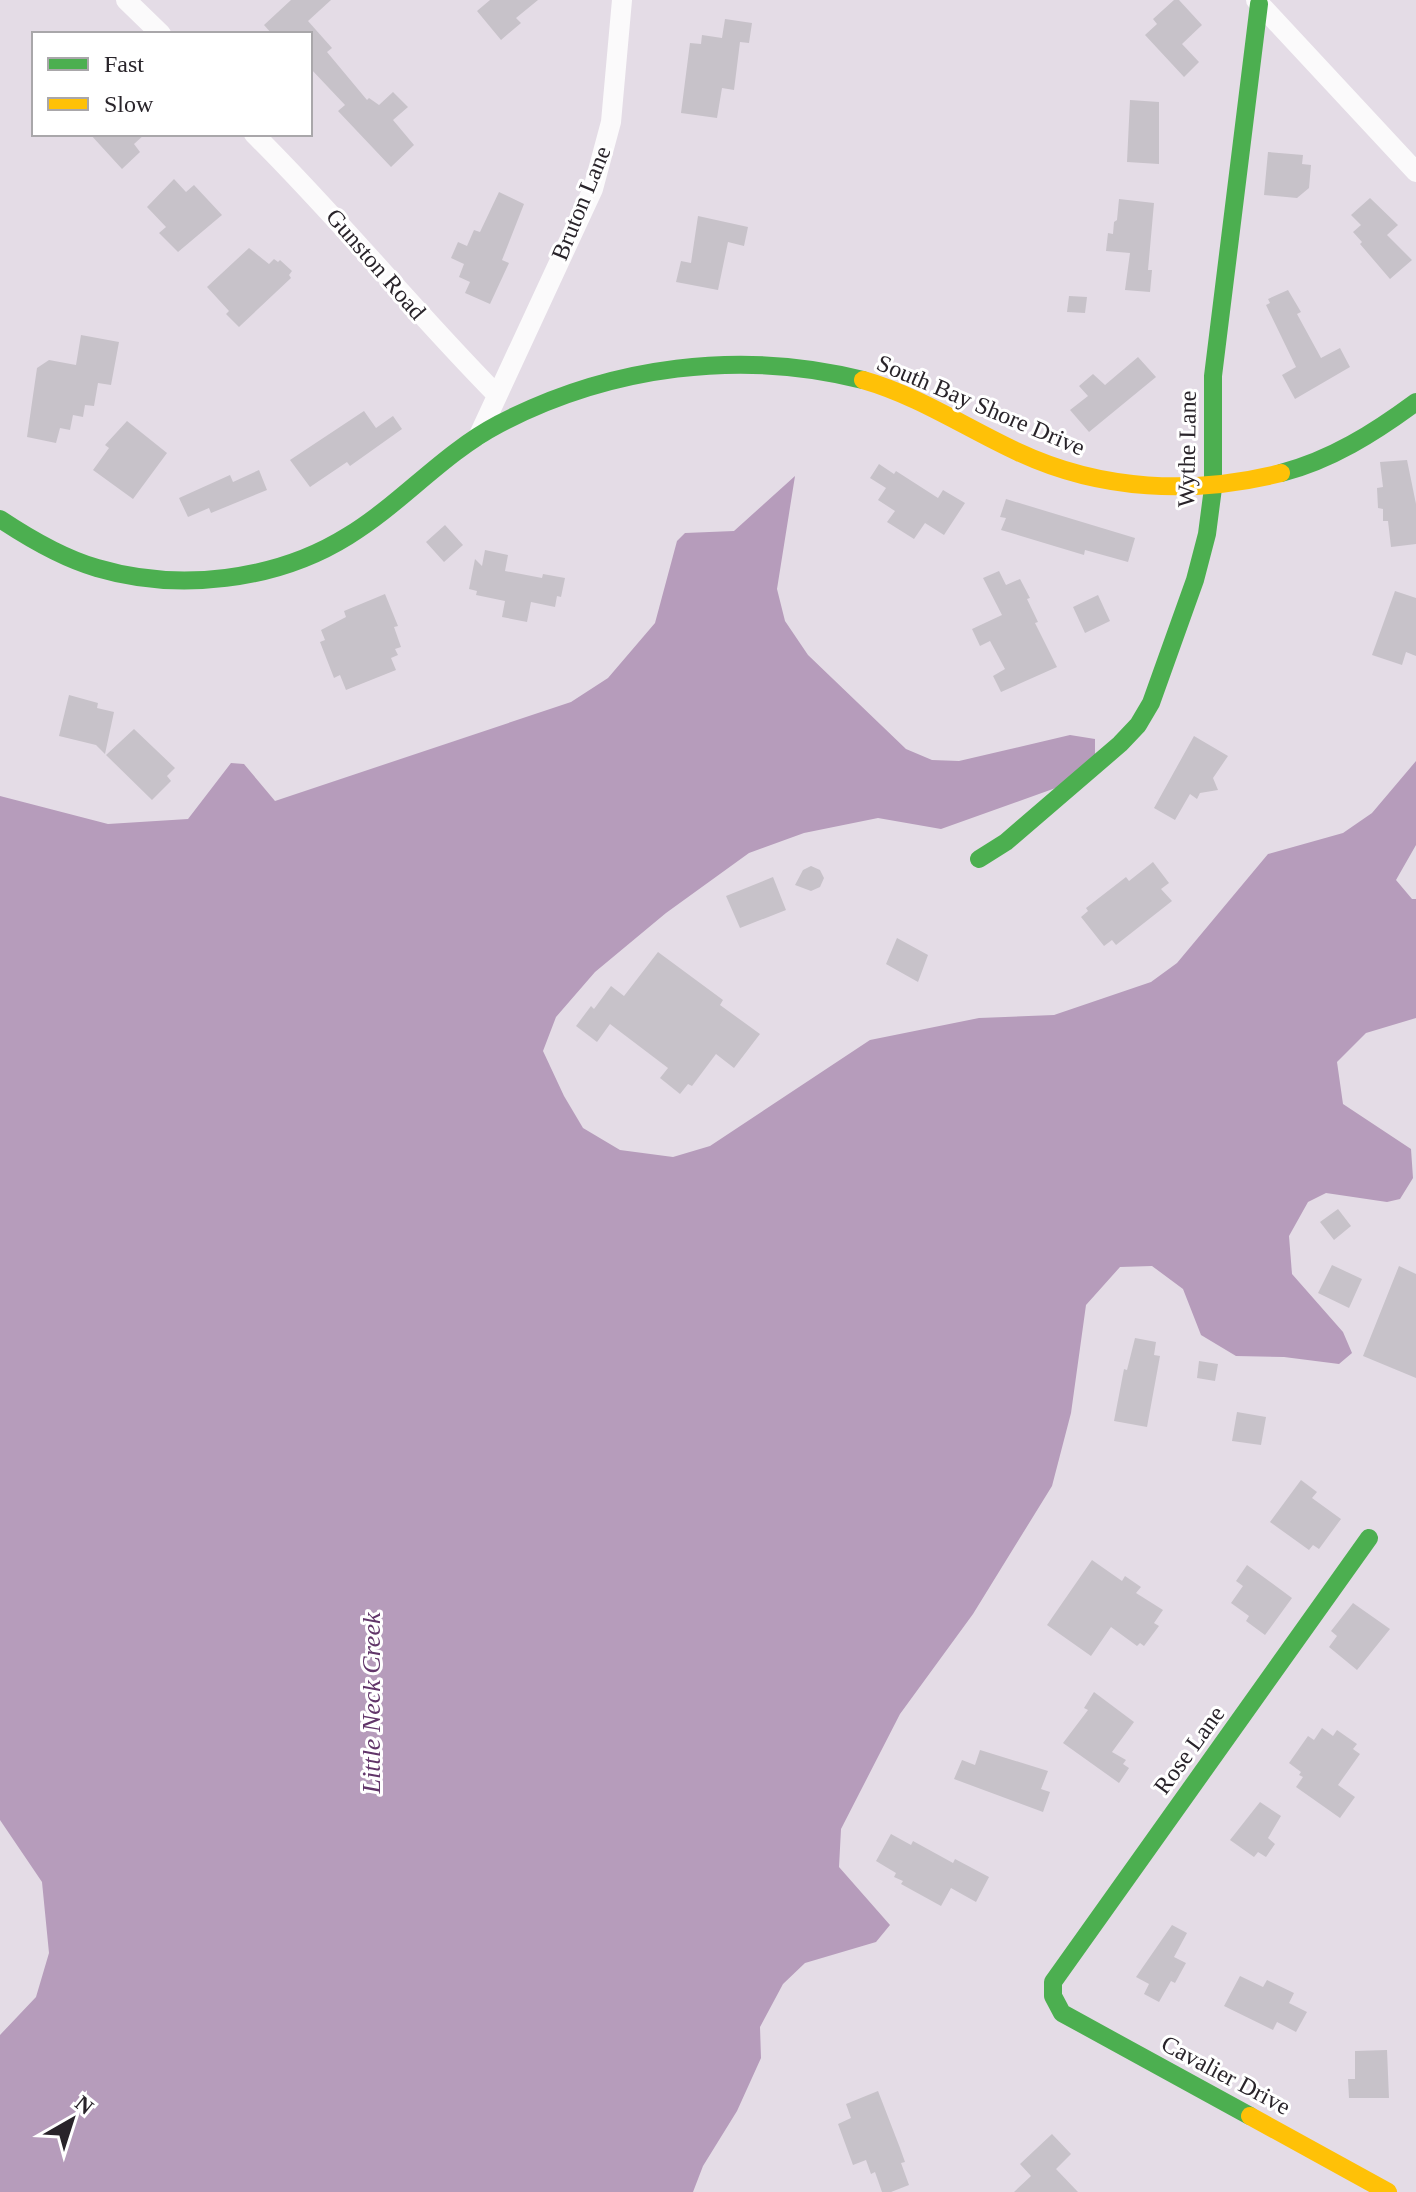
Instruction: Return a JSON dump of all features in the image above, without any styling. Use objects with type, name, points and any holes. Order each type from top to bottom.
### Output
[{"type":"street","points":[[126,0],[159,32]]},
{"type":"street","name":"Bruton Lane","points":[[479,435],[593,189],[607,145],[622,0]]},
{"type":"street","points":[[1258,2],[1416,172]]},
{"type":"street","name":"Wythe Lane","points":[[979,859],[1006,842],[1138,725],[1151,703],[1195,580],[1207,534],[1213,488],[1213,376],[1258,2]]},
{"type":"street","name":"Gunston Road","points":[[256,136],[305,185],[401,295],[497,395]]},
{"type":"street","name":"South Bay Shore Drive","points":[[0,519],[72,560],[116,574],[182,579],[237,577],[308,557],[347,537],[479,435],[522,412],[583,389],[689,366],[769,366],[849,375],[910,396],[977,433],[1061,470],[1169,489],[1213,488],[1273,477],[1327,459],[1369,436],[1416,402]]},
{"type":"street","name":"Rose Lane","points":[[1051,1992],[1055,1977],[1369,1538]]},
{"type":"street","name":"Cavalier Drive","points":[[1051,1992],[1054,2003],[1062,2013],[1388,2192]]},
{"type":"water","name":"Little Neck Creek","points":[[795,476],[777,589],[785,621],[808,655],[906,749],[932,760],[959,761],[1070,735],[1095,739],[1095,756],[1064,785],[941,829],[878,818],[804,833],[749,853],[666,913],[595,972],[556,1017],[543,1051],[583,1128],[620,1150],[673,1157],[710,1146],[870,1040],[979,1018],[1054,1015],[1151,982],[1177,963],[1268,854],[1343,833],[1372,813],[1416,761],[1416,845],[1396,880],[1412,899],[1416,899],[1416,1018],[1366,1033],[1337,1062],[1343,1104],[1411,1149],[1413,1178],[1400,1199],[1387,1202],[1326,1193],[1308,1202],[1289,1236],[1292,1274],[1343,1332],[1352,1353],[1339,1364],[1284,1357],[1236,1356],[1201,1335],[1183,1289],[1152,1266],[1120,1267],[1086,1305],[1071,1413],[1052,1486],[973,1614],[900,1714],[841,1829],[839,1867],[890,1925],[876,1942],[805,1963],[783,1984],[760,2027],[761,2058],[737,2111],[703,2166],[693,2192],[0,2192],[0,2035],[36,1997],[49,1953],[42,1882],[0,1820],[0,796],[108,824],[188,819],[231,763],[244,764],[275,801],[571,702],[608,678],[655,623],[677,541],[685,533],[734,531]]},
{"type":"building","points":[[291,0],[331,0],[308,21],[332,48],[327,52],[367,100],[369,98],[379,105],[393,92],[408,107],[393,120],[414,145],[391,167],[338,111],[345,105],[312,70],[312,32],[270,32],[264,25]]},
{"type":"building","points":[[490,0],[538,0],[516,18],[521,23],[501,40],[477,11]]},
{"type":"building","points":[[1174,0],[1179,0],[1202,25],[1182,44],[1199,62],[1184,77],[1145,35],[1157,24],[1153,19]]},
{"type":"building","points":[[725,19],[752,23],[749,43],[740,42],[734,90],[722,88],[717,118],[681,113],[690,43],[701,44],[702,35],[722,38]]},
{"type":"building","points":[[1130,100],[1159,102],[1159,164],[1127,162]]},
{"type":"building","points":[[92,136],[143,136],[134,144],[140,152],[122,169]]},
{"type":"building","points":[[1268,152],[1303,155],[1302,164],[1311,165],[1309,188],[1297,198],[1264,195]]},
{"type":"building","points":[[174,179],[186,192],[194,185],[222,215],[178,252],[159,233],[166,227],[147,207]]},
{"type":"building","points":[[499,192],[524,204],[502,260],[509,263],[490,304],[465,293],[470,282],[459,277],[464,264],[451,258],[458,242],[467,246],[474,230],[480,232]]},
{"type":"building","points":[[1370,198],[1398,225],[1387,235],[1412,260],[1390,279],[1353,232],[1361,225],[1351,215]]},
{"type":"building","points":[[1119,199],[1154,203],[1148,270],[1152,270],[1150,292],[1125,290],[1130,253],[1106,251],[1108,233],[1113,234],[1117,220]]},
{"type":"building","points":[[698,216],[748,227],[744,246],[728,242],[718,290],[676,282],[681,261],[691,263]]},
{"type":"building","points":[[249,248],[269,264],[274,259],[280,260],[292,271],[289,275],[291,278],[239,327],[207,287]]},
{"type":"building","points":[[1288,290],[1321,358],[1340,348],[1350,367],[1295,399],[1282,375],[1296,367],[1266,305],[1270,303],[1268,299]]},
{"type":"building","points":[[1069,296],[1087,297],[1085,313],[1067,312]]},
{"type":"building","points":[[81,335],[119,342],[111,385],[98,383],[94,406],[85,405],[83,417],[73,415],[70,430],[60,428],[56,443],[27,437],[37,368],[49,360],[76,365]]},
{"type":"building","points":[[1138,357],[1156,377],[1089,432],[1070,410],[1088,396],[1079,386],[1093,374],[1105,385]]},
{"type":"building","points":[[364,411],[376,428],[393,416],[402,429],[350,466],[347,462],[310,487],[290,460]]},
{"type":"building","points":[[127,421],[167,453],[133,499],[93,470],[109,448],[105,445]]},
{"type":"building","points":[[1407,460],[1416,504],[1416,544],[1391,547],[1388,521],[1383,521],[1383,509],[1378,508],[1377,488],[1383,487],[1380,462]]},
{"type":"building","points":[[879,464],[894,474],[896,471],[938,498],[943,490],[965,503],[944,535],[925,523],[914,539],[887,522],[895,511],[878,500],[886,488],[870,478]]},
{"type":"building","points":[[259,470],[267,490],[211,513],[209,508],[188,517],[179,498],[230,475],[233,482]]},
{"type":"building","points":[[1006,499],[1135,538],[1128,562],[1085,550],[1084,555],[1001,530],[1006,518],[1000,517]]},
{"type":"building","points":[[445,525],[463,545],[444,562],[426,542]]},
{"type":"building","points":[[485,550],[508,555],[505,571],[542,578],[543,574],[565,578],[561,597],[557,596],[555,607],[531,602],[527,622],[502,617],[505,601],[476,595],[477,591],[469,589],[475,559],[482,566]]},
{"type":"building","points":[[999,571],[1006,585],[1020,579],[1030,598],[1027,599],[1038,622],[1035,623],[1057,667],[1001,692],[993,676],[1005,669],[990,641],[980,646],[972,629],[1002,615],[983,578]]},
{"type":"building","points":[[1395,591],[1416,598],[1416,656],[1406,652],[1402,665],[1372,655]]},
{"type":"building","points":[[385,594],[398,626],[394,627],[401,647],[395,649],[398,655],[391,658],[396,670],[346,690],[340,675],[334,678],[320,642],[325,640],[321,630],[346,617],[344,611]]},
{"type":"building","points":[[1098,595],[1110,621],[1085,633],[1073,607]]},
{"type":"building","points":[[69,695],[98,703],[97,708],[114,712],[105,754],[96,745],[59,736]]},
{"type":"building","points":[[134,729],[175,768],[167,776],[171,781],[152,800],[106,755]]},
{"type":"building","points":[[1194,736],[1228,756],[1213,778],[1218,790],[1200,793],[1197,799],[1190,794],[1175,820],[1154,808]]},
{"type":"building","points":[[1153,862],[1169,883],[1161,889],[1172,901],[1116,945],[1112,940],[1104,946],[1081,917],[1088,911],[1086,908],[1126,877],[1129,881]]},
{"type":"building","points":[[811,866],[820,870],[824,878],[820,887],[811,891],[795,885],[803,870]]},
{"type":"building","points":[[773,877],[786,910],[740,928],[726,896]]},
{"type":"building","points":[[897,938],[928,955],[918,982],[886,964]]},
{"type":"building","points":[[658,952],[723,1000],[720,1005],[760,1034],[734,1068],[716,1054],[692,1086],[688,1084],[680,1094],[660,1078],[668,1068],[610,1024],[597,1042],[576,1026],[611,986],[624,996]]},
{"type":"building","points":[[1338,1209],[1351,1226],[1334,1240],[1320,1222]]},
{"type":"building","points":[[1332,1265],[1362,1279],[1349,1308],[1318,1293]]},
{"type":"building","points":[[1399,1266],[1416,1274],[1416,1378],[1363,1356]]},
{"type":"building","points":[[1135,1338],[1156,1342],[1154,1355],[1160,1356],[1147,1427],[1114,1421],[1124,1369],[1127,1370]]},
{"type":"building","points":[[1199,1361],[1218,1364],[1215,1381],[1197,1378]]},
{"type":"building","points":[[1237,1412],[1266,1417],[1261,1445],[1232,1441]]},
{"type":"building","points":[[1301,1480],[1317,1492],[1312,1498],[1341,1519],[1319,1549],[1313,1545],[1309,1550],[1270,1522]]},
{"type":"building","points":[[1092,1560],[1122,1581],[1125,1576],[1141,1587],[1136,1593],[1163,1610],[1154,1623],[1159,1626],[1144,1646],[1140,1643],[1137,1646],[1111,1627],[1091,1656],[1047,1625]]},
{"type":"building","points":[[1247,1565],[1292,1598],[1265,1635],[1246,1621],[1249,1616],[1231,1603],[1243,1586],[1236,1581]]},
{"type":"building","points":[[1353,1603],[1390,1629],[1357,1670],[1329,1647],[1337,1636],[1331,1631]]},
{"type":"building","points":[[1094,1692],[1134,1722],[1112,1752],[1126,1760],[1123,1764],[1129,1768],[1119,1783],[1063,1743],[1088,1710],[1084,1708]]},
{"type":"building","points":[[1322,1728],[1333,1736],[1337,1730],[1357,1744],[1353,1749],[1360,1754],[1338,1785],[1355,1797],[1340,1818],[1296,1787],[1303,1777],[1289,1763],[1308,1736],[1314,1740]]},
{"type":"building","points":[[980,1750],[1048,1771],[1041,1789],[1050,1792],[1043,1812],[954,1779],[962,1760],[975,1765]]},
{"type":"building","points":[[1260,1802],[1281,1816],[1268,1838],[1275,1844],[1266,1857],[1258,1852],[1254,1857],[1230,1840]]},
{"type":"building","points":[[891,1834],[911,1845],[913,1841],[953,1863],[955,1859],[989,1877],[976,1902],[951,1888],[941,1906],[901,1884],[903,1881],[894,1877],[896,1873],[876,1861]]},
{"type":"building","points":[[1172,1925],[1187,1933],[1174,1957],[1186,1963],[1159,2002],[1144,1994],[1149,1984],[1136,1977]]},
{"type":"building","points":[[1240,1976],[1263,1987],[1267,1980],[1294,1993],[1289,2003],[1307,2012],[1296,2032],[1277,2022],[1273,2030],[1224,2006]]},
{"type":"building","points":[[1387,2050],[1389,2098],[1349,2098],[1348,2079],[1355,2079],[1355,2051]]},
{"type":"building","points":[[878,2091],[905,2162],[901,2163],[909,2185],[891,2192],[882,2192],[875,2172],[871,2174],[866,2160],[853,2165],[838,2124],[851,2118],[846,2104]]},
{"type":"building","points":[[1052,2134],[1071,2154],[1056,2169],[1078,2192],[1014,2192],[1031,2176],[1020,2164]]},
{"type":"traffic: fast","points":[[979,859],[1006,842],[1138,725],[1151,703],[1195,580],[1207,534],[1213,488],[1213,376],[1259,4]]},
{"type":"traffic: fast","points":[[0,519],[47,547],[97,568],[160,579],[226,578],[290,563],[320,551],[368,523],[478,436],[542,404],[586,388],[631,376],[723,365],[817,371],[863,380]]},
{"type":"traffic: fast","points":[[1281,473],[1317,461],[1352,444],[1416,402]]},
{"type":"traffic: fast","points":[[1250,2116],[1062,2013],[1053,1996],[1053,1982],[1369,1538]]},
{"type":"traffic: slow","points":[[863,380],[923,403],[1018,452],[1082,475],[1114,482],[1181,486],[1248,480],[1281,473]]},
{"type":"traffic: slow","points":[[1250,2116],[1388,2192]]}]
